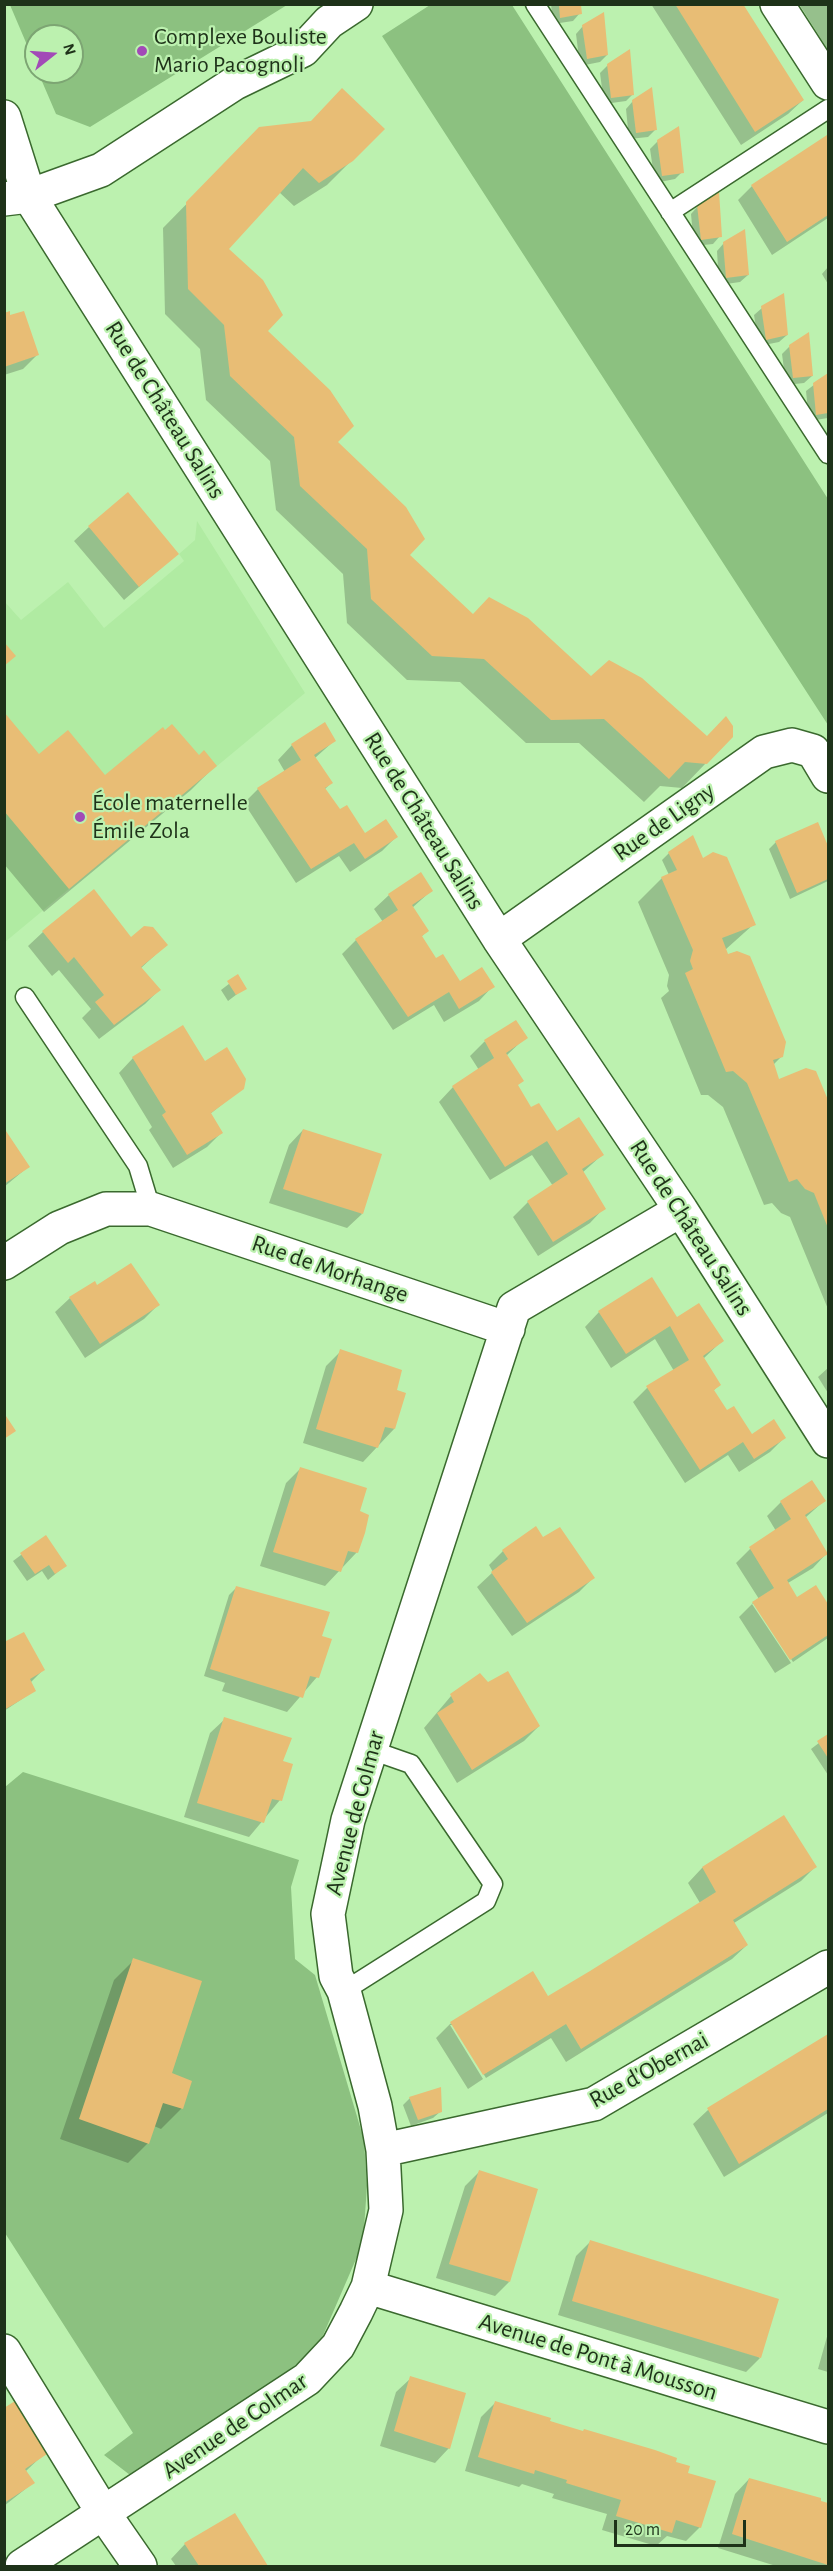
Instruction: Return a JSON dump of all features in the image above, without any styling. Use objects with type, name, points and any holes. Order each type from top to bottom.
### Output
[{"type":"street","points":[[16,198],[101,170],[235,83],[303,50],[329,22],[356,4]]},
{"type":"street","points":[[777,4],[828,83]]},
{"type":"street","name":"Rue de Château Salins","points":[[4,117],[16,198],[499,939],[681,1210],[828,1441]]},
{"type":"street","name":"Rue de Ligny","points":[[499,939],[764,752],[792,745],[813,752],[828,776]]},
{"type":"street","name":"Rue de Morhange","points":[[4,1263],[59,1228],[106,1209],[152,1209],[508,1329]]},
{"type":"street","name":"Avenue de Colmar","points":[[22,2566],[307,2379],[338,2346],[368,2287],[386,2210],[383,2150],[375,2106],[344,1991],[336,1976],[328,1914],[348,1820],[514,1308],[681,1210]]},
{"type":"street","name":"Rue d'Obernai","points":[[383,2150],[594,2104],[828,1967]]},
{"type":"street","name":"Avenue de Pont à Mousson","points":[[368,2287],[828,2427]]},
{"type":"street","points":[[4,2351],[104,2514],[140,2566]]},
{"type":"lane","points":[[535,4],[828,454]]},
{"type":"lane","points":[[670,212],[828,109]]},
{"type":"lane","points":[[25,997],[138,1166],[152,1209]]},
{"type":"lane","points":[[344,1991],[486,1901],[493,1884],[411,1764],[371,1750]]},
{"type":"shaded area","name":"Complexe Bouliste Mario Pacognoli","points":[[10,5],[287,5],[90,127],[56,114],[43,84],[84,84],[84,24],[24,24],[24,38]]},
{"type":"shaded area","points":[[430,5],[512,5],[828,499],[828,725],[382,36]]},
{"type":"shaded area","name":"École maternelle Émile Zola","points":[[197,521],[305,693],[5,942],[4,601],[21,620],[68,582],[104,628],[184,561],[179,554],[195,540]]},
{"type":"shaded area","points":[[23,1772],[299,1860],[291,1887],[295,1959],[315,1975],[364,2140],[367,2186],[363,2243],[321,2340],[302,2360],[265,2388],[130,2475],[104,2455],[133,2433],[5,2233],[5,1787]]},
{"type":"building","points":[[675,4],[743,4],[804,100],[755,132]]},
{"type":"building","points":[[559,5],[581,5],[582,14],[560,18]]},
{"type":"building","points":[[604,12],[608,55],[587,59],[582,25]]},
{"type":"building","points":[[630,49],[634,95],[611,98],[607,64]]},
{"type":"building","points":[[652,87],[657,130],[636,133],[632,100]]},
{"type":"building","points":[[342,88],[385,129],[353,161],[319,183],[303,168],[229,249],[263,280],[283,315],[268,331],[330,390],[354,426],[338,442],[406,507],[425,539],[410,555],[473,614],[489,597],[528,618],[591,676],[609,660],[642,678],[707,736],[726,716],[733,726],[733,737],[707,764],[685,762],[669,779],[604,719],[551,720],[484,659],[432,656],[371,599],[367,549],[300,486],[294,437],[230,376],[224,325],[188,289],[186,202],[259,127],[311,121]]},
{"type":"building","points":[[679,126],[684,173],[662,176],[657,140]]},
{"type":"building","points":[[827,135],[828,215],[787,242],[751,185]]},
{"type":"building","points":[[719,191],[722,237],[701,240],[697,205]]},
{"type":"building","points":[[745,229],[749,275],[726,278],[723,242]]},
{"type":"building","points":[[784,293],[788,335],[766,340],[761,306]]},
{"type":"building","points":[[10,311],[10,315],[24,311],[39,355],[4,367],[4,313]]},
{"type":"building","points":[[809,332],[813,376],[793,378],[789,345]]},
{"type":"building","points":[[828,373],[828,413],[816,415],[813,383]]},
{"type":"building","points":[[128,492],[179,554],[139,587],[88,526]]},
{"type":"building","points":[[4,642],[16,656],[4,666]]},
{"type":"building","points":[[4,712],[39,754],[68,730],[105,775],[163,727],[165,730],[172,724],[199,755],[204,750],[217,766],[69,889],[4,811]]},
{"type":"building","points":[[325,722],[336,741],[314,755],[333,783],[325,788],[340,809],[347,805],[365,833],[386,819],[398,837],[365,859],[354,843],[311,869],[257,788],[301,760],[291,744]]},
{"type":"building","points":[[818,822],[828,846],[828,879],[797,893],[775,841]]},
{"type":"building","points":[[693,835],[703,858],[713,852],[727,857],[756,925],[722,938],[728,954],[737,951],[750,956],[786,1042],[783,1057],[773,1060],[779,1079],[806,1068],[816,1071],[828,1100],[828,1228],[814,1193],[805,1189],[797,1179],[789,1182],[747,1083],[733,1071],[726,1072],[685,973],[693,969],[690,961],[693,950],[661,877],[677,870],[668,852]]},
{"type":"building","points":[[421,872],[433,891],[412,905],[429,931],[422,936],[436,958],[443,954],[460,981],[482,967],[495,987],[459,1009],[449,992],[408,1017],[355,939],[398,910],[388,894]]},
{"type":"building","points":[[94,889],[131,937],[144,926],[153,927],[168,945],[141,967],[161,990],[114,1025],[95,1002],[104,995],[74,957],[68,963],[42,931]]},
{"type":"building","points":[[238,974],[247,989],[236,995],[227,981]]},
{"type":"building","points":[[516,1020],[528,1038],[506,1053],[524,1081],[518,1085],[531,1107],[539,1103],[557,1131],[579,1117],[604,1155],[582,1169],[606,1209],[553,1242],[527,1201],[568,1174],[547,1141],[505,1167],[452,1086],[494,1058],[484,1040]]},
{"type":"building","points":[[183,1025],[205,1061],[227,1047],[246,1079],[244,1089],[211,1113],[223,1133],[187,1155],[162,1115],[166,1112],[132,1057]]},
{"type":"building","points":[[4,1128],[30,1167],[4,1184]]},
{"type":"building","points":[[303,1129],[382,1154],[363,1214],[283,1189]]},
{"type":"building","points":[[131,1263],[160,1305],[100,1344],[69,1297],[95,1281],[97,1285]]},
{"type":"building","points":[[652,1277],[677,1317],[699,1303],[724,1341],[703,1356],[721,1385],[714,1390],[727,1410],[734,1406],[752,1434],[774,1419],[786,1438],[754,1459],[743,1442],[700,1470],[646,1386],[689,1360],[670,1326],[626,1354],[598,1311]]},
{"type":"building","points":[[340,1349],[402,1370],[397,1390],[406,1393],[395,1429],[385,1427],[378,1448],[316,1429]]},
{"type":"building","points":[[4,1413],[16,1431],[4,1439]]},
{"type":"building","points":[[300,1467],[367,1488],[360,1511],[369,1515],[365,1533],[358,1553],[348,1551],[341,1572],[273,1552]]},
{"type":"building","points":[[812,1480],[826,1501],[805,1515],[828,1554],[787,1580],[797,1597],[816,1585],[828,1604],[828,1635],[790,1660],[752,1602],[774,1588],[749,1547],[791,1519],[780,1501]]},
{"type":"building","points":[[536,1526],[543,1537],[560,1527],[595,1578],[527,1623],[491,1572],[508,1559],[502,1550]]},
{"type":"building","points":[[46,1535],[67,1566],[55,1574],[49,1565],[35,1574],[20,1553]]},
{"type":"building","points":[[236,1586],[330,1612],[322,1636],[332,1639],[319,1678],[310,1676],[303,1698],[210,1669]]},
{"type":"building","points":[[24,1632],[45,1670],[30,1679],[36,1691],[4,1710],[4,1642]]},
{"type":"building","points":[[508,1671],[540,1726],[472,1770],[437,1713],[454,1702],[450,1694],[480,1673],[488,1682]]},
{"type":"building","points":[[224,1717],[292,1738],[283,1761],[293,1764],[282,1801],[272,1799],[264,1823],[197,1803]]},
{"type":"building","points":[[828,1734],[828,1758],[817,1741]]},
{"type":"building","points":[[784,1815],[817,1867],[733,1920],[748,1945],[581,2049],[566,2024],[483,2075],[450,2022],[533,1971],[548,1996],[590,1971],[716,1892],[702,1867]]},
{"type":"building","points":[[133,1958],[202,1981],[172,2073],[192,2081],[183,2109],[163,2103],[149,2144],[79,2119]]},
{"type":"building","points":[[828,2034],[828,2109],[739,2164],[707,2108]]},
{"type":"building","points":[[441,2087],[442,2112],[418,2120],[409,2097]]},
{"type":"building","points":[[479,2170],[538,2189],[510,2282],[449,2264]]},
{"type":"building","points":[[590,2240],[779,2299],[761,2358],[572,2301]]},
{"type":"building","points":[[410,2376],[466,2393],[450,2449],[394,2431]]},
{"type":"building","points":[[15,2401],[47,2454],[25,2469],[35,2483],[4,2503],[4,2408]]},
{"type":"building","points":[[495,2401],[551,2418],[550,2421],[655,2450],[677,2458],[676,2462],[690,2466],[688,2473],[716,2481],[701,2528],[676,2520],[672,2533],[616,2516],[621,2500],[566,2483],[567,2480],[535,2470],[534,2474],[478,2457]]},
{"type":"building","points":[[749,2478],[821,2498],[821,2501],[828,2503],[828,2565],[732,2534]]},
{"type":"building","points":[[235,2513],[268,2566],[199,2566],[184,2543]]},
{"type":"place","name":"Complexe Bouliste Mario Pacognoli","points":[[142,51]]},
{"type":"place","name":"École maternelle Émile Zola","points":[[80,817]]}]
